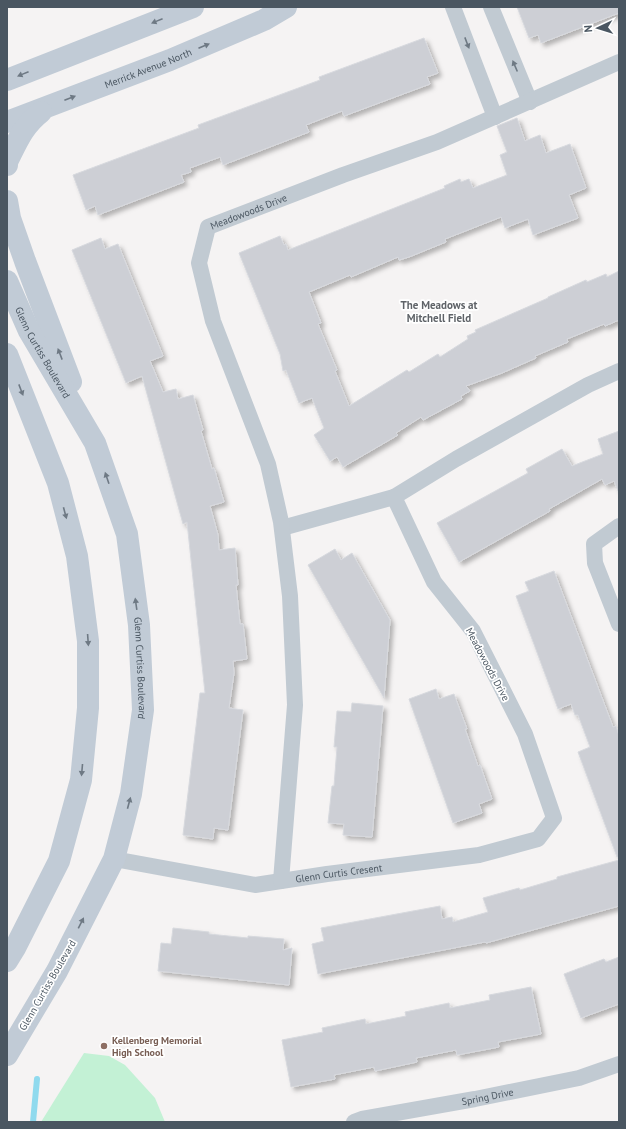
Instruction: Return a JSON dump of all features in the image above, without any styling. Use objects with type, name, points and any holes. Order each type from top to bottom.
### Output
[{"type":"main road","points":[[7,80],[193,7]]},
{"type":"main road","name":"Merrick Avenue North","points":[[7,122],[170,60],[264,20],[286,7]]},
{"type":"main road","points":[[7,165],[19,136],[32,119],[47,107]]},
{"type":"main road","points":[[7,201],[10,218],[25,261],[95,443]]},
{"type":"main road","name":"Glenn Curtiss Boulevard","points":[[7,280],[29,331],[95,443],[127,534],[140,633],[143,710],[131,794],[114,859],[58,971],[7,1054]]},
{"type":"main road","points":[[7,354],[58,483],[77,556],[88,641],[88,708],[81,780],[59,861],[7,961]]},
{"type":"street","points":[[453,7],[495,117]]},
{"type":"street","points":[[491,7],[530,102]]},
{"type":"street","name":"Meadowoods Drive","points":[[280,881],[295,705],[290,596],[282,528],[268,464],[213,321],[199,262],[208,227],[343,175],[436,142],[619,62]]},
{"type":"street","points":[[282,528],[394,497],[456,459],[588,385],[619,370]]},
{"type":"street","name":"Meadowoods Drive","points":[[394,497],[434,582],[473,631],[525,734],[554,818]]},
{"type":"street","points":[[619,526],[594,544],[595,563],[619,624]]},
{"type":"street","name":"Glenn Curtis Cresent","points":[[114,859],[255,885],[327,874],[479,855],[538,839],[554,818]]},
{"type":"street","name":"Spring Drive","points":[[354,1122],[579,1078],[619,1064]]},
{"type":"green space","points":[[84,1053],[109,1056],[125,1065],[155,1098],[165,1122],[41,1122]]},
{"type":"building","points":[[517,7],[619,7],[619,13],[541,43],[538,35],[529,38]]},
{"type":"building","points":[[424,38],[438,73],[427,77],[430,84],[344,116],[342,111],[306,125],[309,132],[223,165],[220,157],[190,168],[191,172],[181,175],[184,182],[98,215],[95,206],[86,210],[73,175],[199,128],[198,125],[320,80],[319,77]]},
{"type":"building","points":[[517,118],[525,141],[540,135],[546,153],[570,144],[586,188],[569,195],[578,218],[533,235],[528,219],[505,228],[501,217],[445,239],[446,242],[409,257],[399,260],[398,257],[351,277],[350,275],[309,292],[321,323],[318,324],[337,370],[335,371],[349,406],[407,370],[409,372],[438,354],[440,357],[468,339],[467,336],[476,332],[475,330],[586,280],[587,282],[606,274],[607,277],[619,271],[619,320],[605,326],[604,324],[567,339],[568,342],[535,356],[536,358],[502,373],[466,386],[470,391],[461,396],[462,399],[423,420],[421,417],[396,433],[398,435],[343,467],[337,457],[330,461],[314,435],[324,428],[312,398],[299,403],[286,370],[283,371],[280,354],[239,253],[280,236],[284,245],[286,244],[288,250],[445,188],[444,186],[460,179],[461,182],[469,179],[473,188],[507,175],[500,155],[507,152],[497,126]]},
{"type":"building","points":[[101,238],[105,249],[118,244],[131,276],[163,356],[150,361],[163,392],[176,389],[178,399],[193,395],[203,430],[201,431],[212,469],[214,468],[224,502],[210,506],[218,535],[219,550],[235,548],[238,585],[236,585],[240,624],[243,624],[247,659],[233,661],[234,673],[229,708],[243,710],[228,830],[214,828],[213,839],[183,835],[200,693],[205,693],[187,522],[183,524],[142,376],[126,383],[72,250]]},
{"type":"building","points":[[619,431],[619,491],[614,481],[605,485],[602,479],[549,509],[550,511],[459,562],[437,523],[528,473],[526,469],[562,449],[572,466],[603,454],[598,439]]},
{"type":"building","points":[[335,549],[341,560],[352,553],[390,620],[384,698],[308,565]]},
{"type":"building","points":[[554,571],[613,727],[616,726],[619,736],[619,857],[617,857],[578,752],[590,747],[578,715],[575,715],[571,704],[558,709],[516,596],[529,591],[525,582]]},
{"type":"building","points":[[436,689],[439,699],[454,694],[467,729],[465,729],[478,766],[480,765],[492,799],[479,804],[482,813],[453,823],[409,699]]},
{"type":"building","points":[[352,703],[383,706],[372,837],[343,835],[344,824],[328,823],[332,786],[334,786],[337,747],[334,747],[337,711],[351,712]]},
{"type":"building","points":[[619,860],[619,906],[486,943],[318,974],[312,944],[324,941],[321,928],[440,906],[442,919],[452,917],[453,922],[488,912],[483,898],[519,888],[520,890],[557,879],[557,877]]},
{"type":"building","points":[[173,928],[248,938],[248,936],[284,939],[283,950],[292,948],[289,985],[158,971],[161,943],[171,944]]},
{"type":"building","points":[[619,957],[619,1004],[581,1018],[564,974],[604,959],[606,962]]},
{"type":"building","points":[[531,987],[541,1034],[498,1042],[499,1047],[457,1055],[456,1050],[416,1058],[417,1062],[375,1071],[374,1067],[334,1075],[335,1079],[291,1087],[282,1040],[323,1032],[322,1028],[365,1019],[366,1024],[406,1016],[405,1012],[449,1003],[450,1008],[490,1000],[489,995]]},
{"type":"waterway","points":[[33,1122],[37,1079]]},
{"type":"place","name":"Kellenberg Memorial High School","points":[[104,1046]]},
{"type":"district","name":"The Meadows at Mitchell Field","points":[[439,311]]}]
